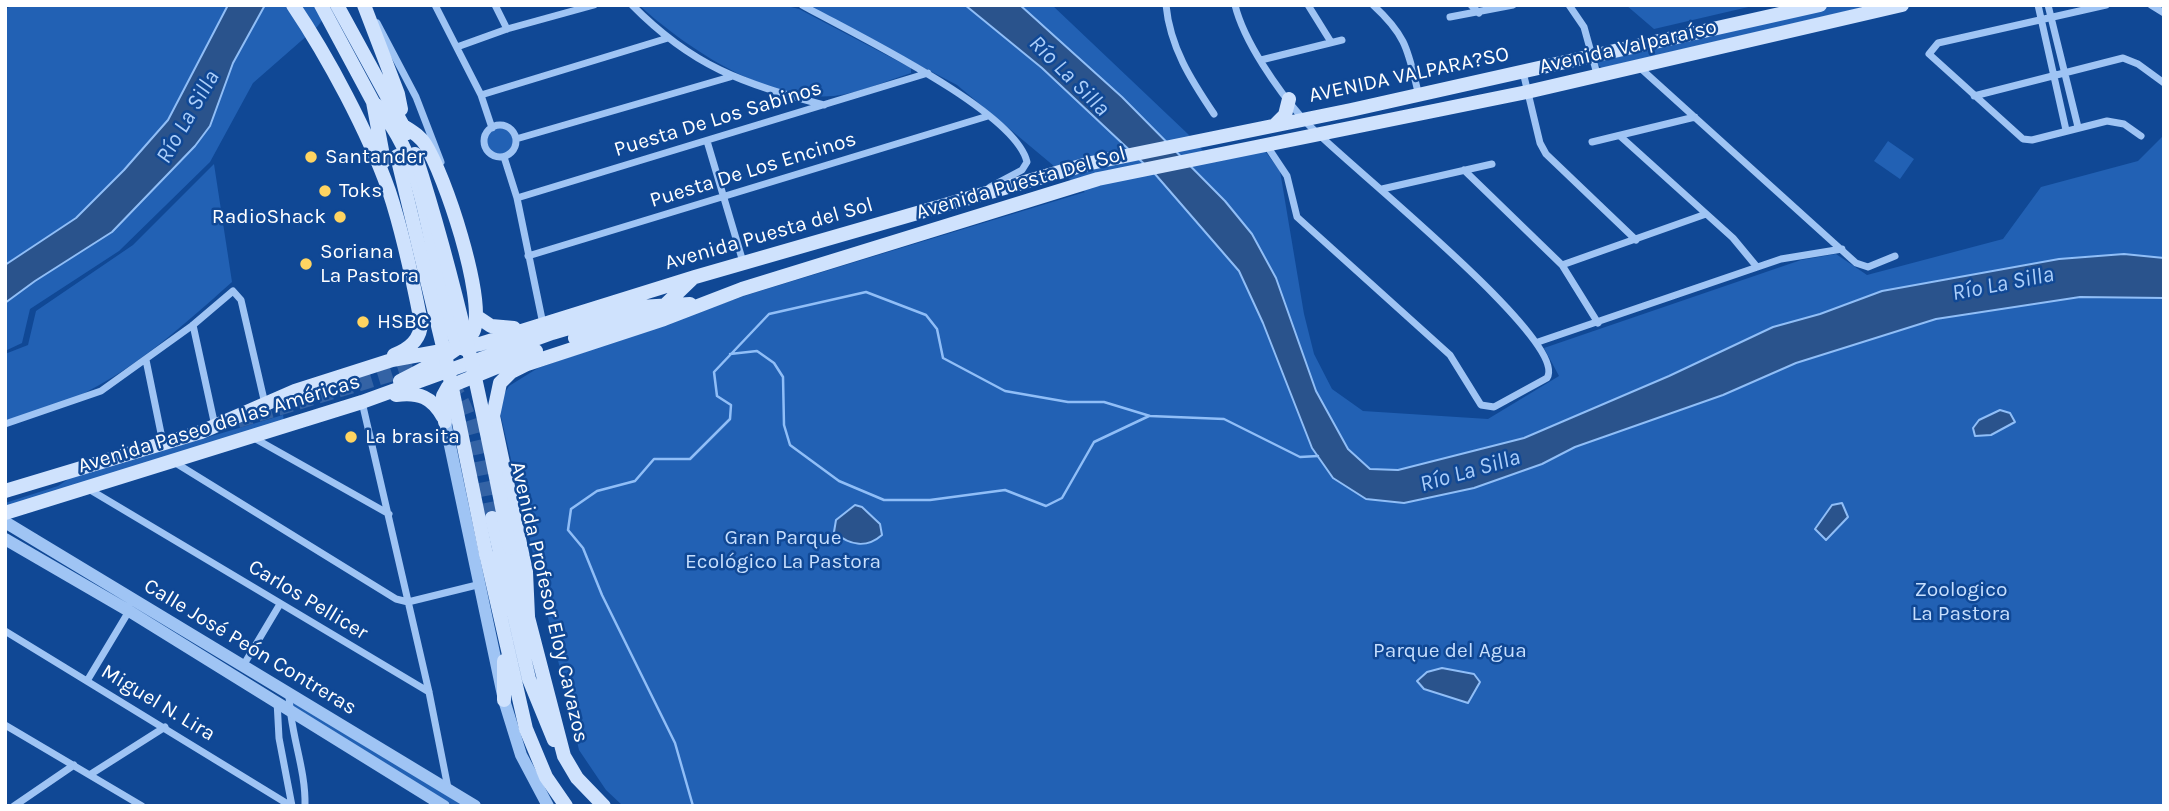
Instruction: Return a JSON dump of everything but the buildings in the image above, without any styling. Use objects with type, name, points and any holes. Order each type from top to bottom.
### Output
[{"type":"main road","points":[[293,5],[311,32],[387,187]]},
{"type":"main road","points":[[321,5],[337,15],[403,122],[428,149],[462,236],[476,316],[466,351],[442,367]]},
{"type":"main road","points":[[365,5],[398,94],[403,122],[442,238],[466,351]]},
{"type":"main road","name":"Avenida Valparaíso","points":[[1523,72],[1820,5]]},
{"type":"main road","name":"Avenida Valparaíso","points":[[1527,92],[1902,5]]},
{"type":"main road","points":[[337,15],[397,156],[442,367],[505,628],[526,729],[534,755],[566,806]]},
{"type":"main road","name":"AVENIDA VALPARA?SO","points":[[1303,119],[1523,72]]},
{"type":"main road","name":"AVENIDA VALPARA?SO","points":[[1320,135],[1527,92]]},
{"type":"main road","points":[[1275,125],[1284,116],[1289,99]]},
{"type":"main road","points":[[360,370],[404,351],[417,338],[421,329],[412,279],[387,187],[374,103]]},
{"type":"main road","points":[[374,103],[393,127],[411,165],[426,213],[451,325],[466,351],[491,356]]},
{"type":"main road","name":"Avenida Puesta Del Sol","points":[[1091,163],[1303,119]]},
{"type":"main road","name":"Avenida Puesta Del Sol","points":[[698,304],[1098,179],[1225,151],[1320,135]]},
{"type":"main road","name":"Avenida Puesta del Sol","points":[[466,351],[526,328],[695,276],[1091,163]]},
{"type":"main road","points":[[776,254],[782,265],[781,276]]},
{"type":"main road","points":[[737,264],[731,281],[742,289]]},
{"type":"main road","points":[[445,422],[443,393],[467,377],[506,361],[650,314],[664,306],[695,276]]},
{"type":"main road","points":[[528,616],[526,572],[495,439],[494,407],[497,390],[512,372],[544,357],[664,319],[698,304]]},
{"type":"main road","name":"Avenida Puesta del Sol","points":[[442,367],[491,356],[632,309],[698,304]]},
{"type":"main road","points":[[476,316],[491,326],[526,328]]},
{"type":"main road","name":"Avenida Paseo de las Américas","points":[[5,491],[215,426],[265,404],[392,360],[466,351]]},
{"type":"main road","name":"Avenida Profesor Eloy Cavazos","points":[[466,351],[510,548],[564,756],[577,778],[604,806]]},
{"type":"main road","points":[[317,417],[339,402],[407,382],[405,365],[392,360]]},
{"type":"main road","name":"Avenida Paseo de las Américas","points":[[5,513],[317,417],[367,400],[442,367]]},
{"type":"main road","points":[[467,377],[481,386],[494,407]]},
{"type":"main road","points":[[367,400],[406,394],[425,397],[435,404],[445,422]]},
{"type":"main road","points":[[492,518],[529,679],[543,719],[564,756]]},
{"type":"main road","points":[[504,701],[505,628]]},
{"type":"street","points":[[365,5],[416,97],[454,200],[462,236]]},
{"type":"street","points":[[435,5],[481,95],[492,128]]},
{"type":"street","points":[[495,5],[507,29]]},
{"type":"street","points":[[558,5],[562,14]]},
{"type":"street","points":[[457,47],[507,29],[594,5]]},
{"type":"street","points":[[632,5],[696,59],[730,77],[824,105]]},
{"type":"street","points":[[802,5],[928,73],[988,116],[1016,144],[1027,162],[1023,170],[995,183],[981,194]]},
{"type":"street","points":[[1166,5],[1168,30],[1181,60],[1214,114]]},
{"type":"street","points":[[1235,5],[1245,34],[1303,119],[1488,287],[1538,342],[1550,373],[1548,378],[1493,407],[1486,407],[1477,401],[1450,355],[1297,217],[1287,176],[1267,146]]},
{"type":"street","points":[[1308,5],[1331,42]]},
{"type":"street","points":[[1373,5],[1401,34],[1419,96]]},
{"type":"street","points":[[1471,5],[1479,13]]},
{"type":"street","points":[[1450,17],[1513,5]]},
{"type":"street","points":[[1569,5],[1584,27],[1597,74]]},
{"type":"street","points":[[2038,5],[2066,130]]},
{"type":"street","points":[[2048,5],[2078,127]]},
{"type":"street","points":[[2106,5],[1938,43],[1931,49],[1932,59],[2023,139],[2032,140],[2078,127],[2116,121],[2141,136]]},
{"type":"street","points":[[2151,5],[2164,13]]},
{"type":"street","points":[[481,95],[668,38]]},
{"type":"street","points":[[1261,60],[1342,40]]},
{"type":"street","points":[[1974,96],[2123,58],[2138,64],[2164,83]]},
{"type":"street","points":[[1637,65],[1862,267],[1895,256]]},
{"type":"street","points":[[1523,72],[1540,143],[1546,154],[1636,240]]},
{"type":"street","name":"Puesta De Los Sabinos","points":[[517,198],[928,73]]},
{"type":"street","points":[[516,139],[730,77]]},
{"type":"street","name":"Puesta De Los Encinos","points":[[528,256],[988,116]]},
{"type":"street","points":[[1592,142],[1695,117]]},
{"type":"street","points":[[500,125],[509,128],[516,139],[514,148],[504,157],[491,153],[485,146],[485,137],[492,128],[500,125]]},
{"type":"street","points":[[1620,136],[1733,238],[1757,267]]},
{"type":"street","points":[[707,141],[724,197],[737,264]]},
{"type":"street","points":[[504,157],[517,198],[543,324]]},
{"type":"street","points":[[1382,189],[1492,164]]},
{"type":"street","points":[[1464,170],[1562,265],[1598,323]]},
{"type":"street","points":[[1562,265],[1706,214]]},
{"type":"street","points":[[1538,342],[1757,267],[1801,254],[1842,249]]},
{"type":"street","points":[[5,424],[55,410],[101,391],[193,325],[233,291],[241,300],[265,404]]},
{"type":"street","points":[[193,325],[215,426]]},
{"type":"street","points":[[146,360],[163,443]]},
{"type":"street","points":[[367,400],[448,788]]},
{"type":"street","points":[[445,422],[504,701],[521,755],[548,806]]},
{"type":"street","points":[[254,438],[389,514]]},
{"type":"street","points":[[174,461],[396,599],[408,602],[481,584]]},
{"type":"street","name":"Carlos Pellicer","points":[[86,488],[429,692]]},
{"type":"street","name":"Calle José Peón Contreras","points":[[5,523],[475,806]]},
{"type":"street","name":"Calle José Peón Contreras","points":[[5,539],[129,611],[444,806]]},
{"type":"street","points":[[243,666],[280,604]]},
{"type":"street","points":[[87,681],[129,611]]},
{"type":"street","name":"Miguel N. Lira","points":[[5,631],[292,806]]},
{"type":"street","points":[[284,690],[277,703],[279,738],[292,806]]},
{"type":"street","points":[[284,690],[304,775],[305,806]]},
{"type":"street","points":[[5,725],[142,806]]},
{"type":"street","points":[[91,774],[165,727]]},
{"type":"street","points":[[14,806],[74,765]]},
{"type":"green space","points":[[12,5],[334,5],[317,27],[253,83],[210,162],[119,251],[30,309],[22,343],[5,351],[5,10]]},
{"type":"green space","points":[[639,5],[783,5],[799,9],[911,68],[911,73],[863,90],[834,96],[808,96],[782,90],[729,69],[680,38]]},
{"type":"green space","points":[[804,5],[1052,5],[1189,135],[1212,161],[1265,151],[1280,171],[1304,314],[1314,354],[1332,389],[1363,411],[1488,419],[1559,376],[1544,348],[1801,260],[1836,254],[1867,275],[2003,239],[2041,187],[2138,161],[2164,135],[2164,806],[623,806],[606,790],[579,750],[498,404],[509,386],[538,368],[747,295],[1085,192],[957,85]]},
{"type":"green space","points":[[1626,5],[1757,5],[1654,29]]},
{"type":"green space","points":[[1829,5],[1865,7],[1602,68],[1598,65],[1598,62]]},
{"type":"green space","points":[[500,128],[509,132],[513,141],[509,150],[500,154],[491,150],[487,141],[491,132]]},
{"type":"green space","points":[[1888,141],[1914,159],[1900,179],[1874,161]]},
{"type":"green space","points":[[214,164],[232,282],[128,368],[69,400],[38,412],[5,420],[5,354],[28,345],[36,311],[133,245]]},
{"type":"green space","points":[[283,415],[284,420],[5,509],[5,503],[58,486],[70,478]]},
{"type":"green space","points":[[294,699],[464,806],[454,806],[291,705]]},
{"type":"water","name":"Río La Silla","points":[[228,5],[265,5],[233,63],[210,126],[195,146],[112,232],[5,303],[5,265],[76,218],[124,170],[168,120]]},
{"type":"water","name":"Río La Silla","points":[[965,5],[1020,5],[1122,97],[1225,201],[1252,234],[1276,278],[1316,391],[1348,449],[1370,469],[1398,470],[1524,438],[1669,376],[1773,327],[1820,314],[1882,291],[2059,259],[2124,254],[2164,258],[2164,298],[2080,297],[1936,319],[1796,363],[1723,395],[1575,447],[1542,464],[1474,488],[1404,503],[1366,499],[1333,478],[1312,448],[1263,323],[1239,271],[1155,174],[1042,68]]},
{"type":"water","points":[[2000,410],[2010,413],[2015,422],[1991,435],[1975,436],[1973,428],[1979,420]]},
{"type":"water","points":[[1842,503],[1848,517],[1826,540],[1815,529],[1832,505]]},
{"type":"water","points":[[855,505],[862,507],[880,524],[882,535],[870,542],[858,544],[834,532],[836,520]]},
{"type":"water","points":[[1442,668],[1474,674],[1480,682],[1468,703],[1424,689],[1417,681],[1427,672]]},
{"type":"waterway","points":[[693,806],[675,743],[602,595],[583,548],[568,530],[571,509],[597,491],[635,481],[654,459],[690,459],[730,419],[731,405],[717,396],[714,372],[769,314],[866,292],[926,315],[937,329],[943,358],[1005,391],[1068,402],[1104,402],[1150,416],[1224,419],[1300,457],[1318,456]]},
{"type":"waterway","points":[[730,354],[757,351],[774,363],[783,377],[784,425],[790,445],[839,481],[884,500],[930,500],[1005,490],[1046,506],[1062,498],[1094,442],[1149,416]]},
{"type":"tunnel","points":[[238,421],[403,371],[424,370]]},
{"type":"tunnel","points":[[450,384],[459,395],[472,428],[492,518]]},
{"type":"place","name":"Santander","points":[[311,157]]},
{"type":"place","name":"Toks","points":[[325,191]]},
{"type":"place","name":"RadioShack","points":[[340,217]]},
{"type":"place","name":"Soriana La Pastora","points":[[306,264]]},
{"type":"place","name":"HSBC","points":[[363,322]]},
{"type":"place","name":"La brasita","points":[[351,437]]},
{"type":"park label","name":"Gran Parque Ecológico La Pastora","points":[[783,550]]},
{"type":"park label","name":"Zoologico La Pastora","points":[[1961,602]]},
{"type":"park label","name":"Parque del Agua","points":[[1450,651]]}]
